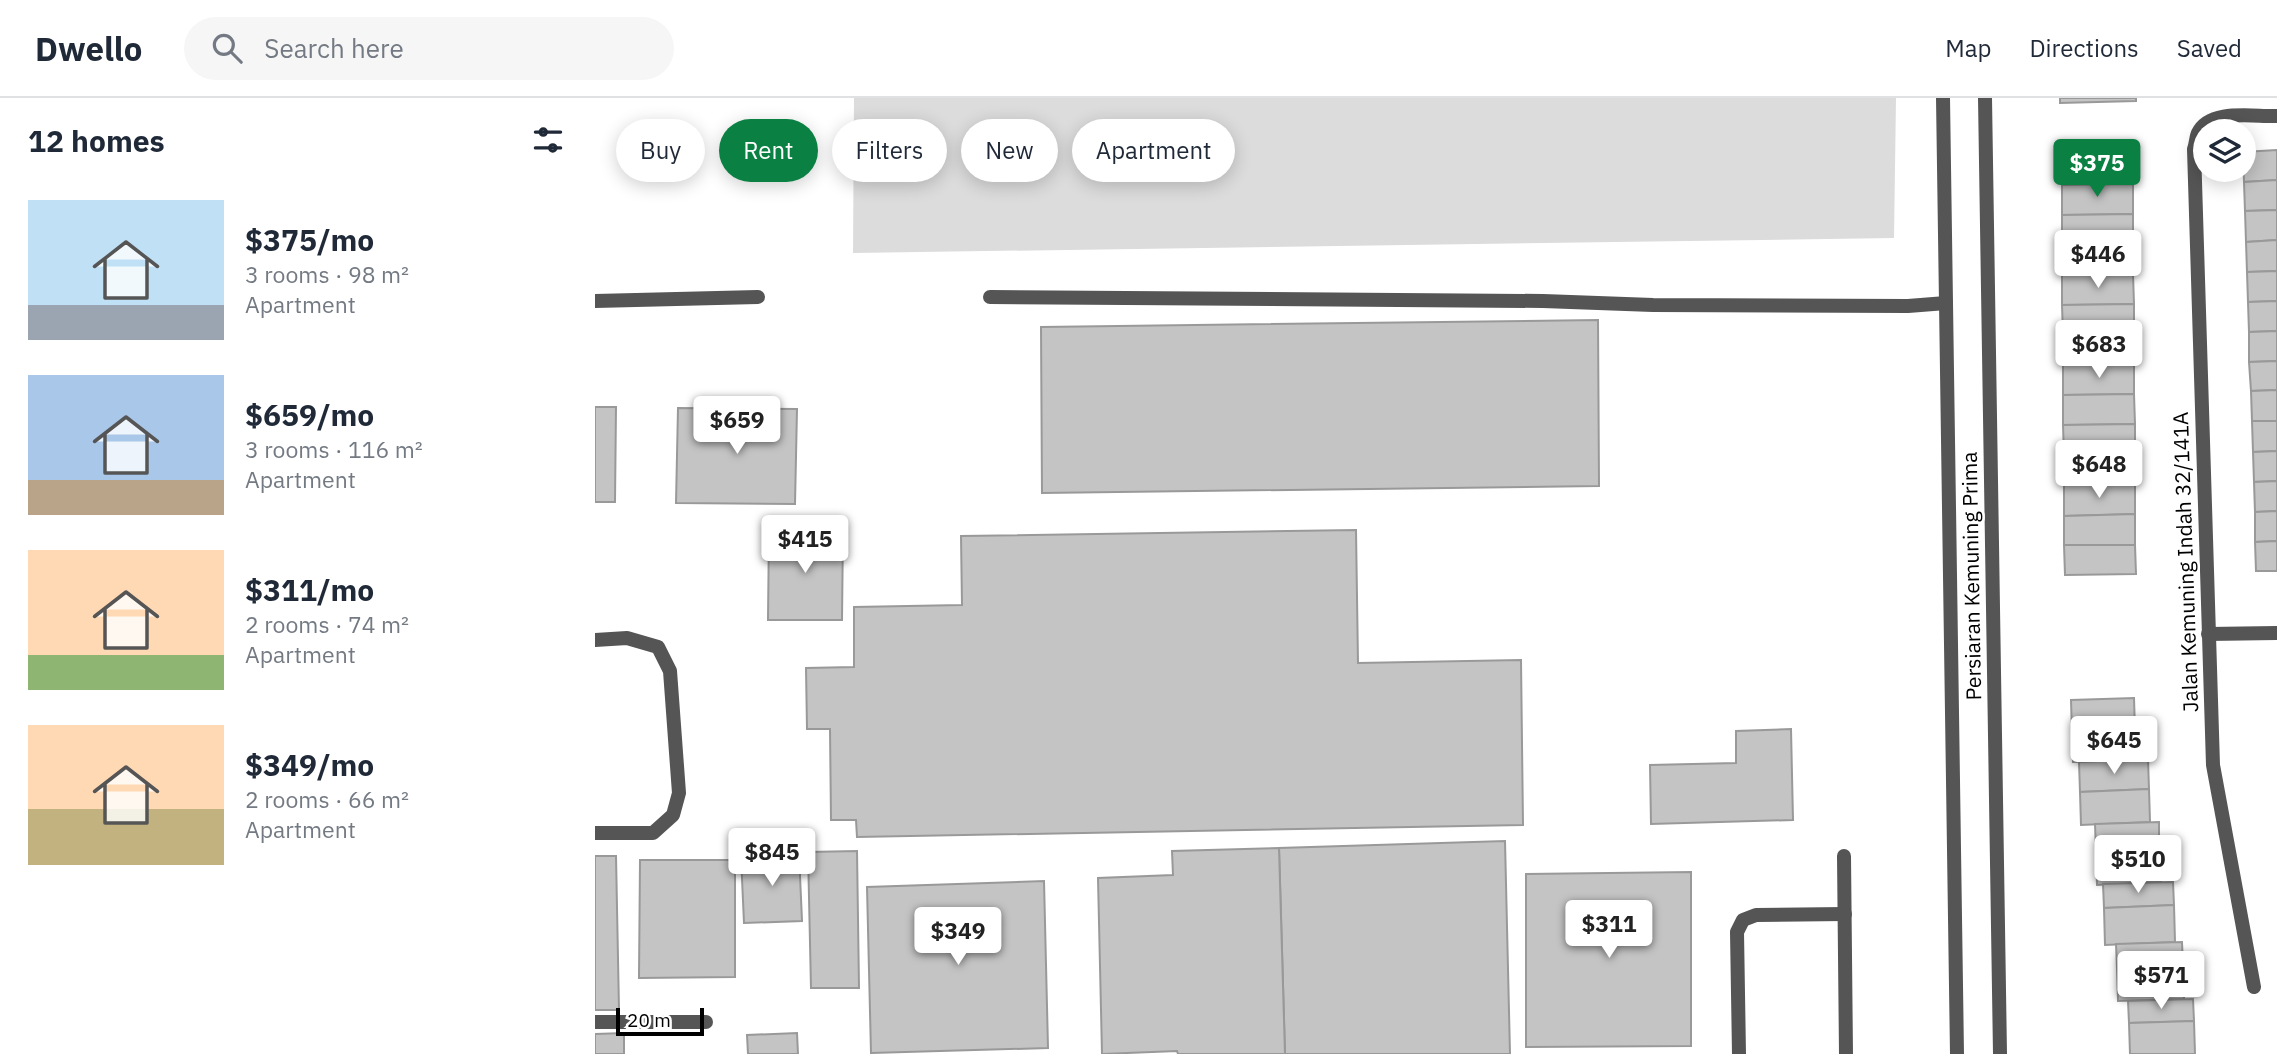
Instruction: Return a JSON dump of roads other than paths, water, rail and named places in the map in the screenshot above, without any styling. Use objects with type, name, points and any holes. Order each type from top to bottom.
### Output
[{"type":"street","name":"Persiaran Kemuning Prima","points":[[1943,98],[1957,1054]]},
{"type":"street","name":"Persiaran Kemuning Prima","points":[[1985,98],[2000,1054]]},
{"type":"street","name":"Jalan Kemuning Indah 32/141A","points":[[2254,987],[2213,765],[2194,149],[2198,132],[2206,123],[2217,117],[2277,116]]},
{"type":"street","points":[[595,301],[758,297]]},
{"type":"street","points":[[990,297],[1529,301],[1653,305],[1909,306],[1946,303]]},
{"type":"street","points":[[2209,635],[2277,633]]},
{"type":"street","points":[[595,639],[627,638],[658,647],[670,671],[679,793],[673,815],[653,833],[595,833]]},
{"type":"street","points":[[1844,856],[1846,1054]]},
{"type":"street","points":[[1739,1054],[1737,932],[1743,920],[1756,915],[1845,914]]},
{"type":"street","points":[[595,1022],[706,1022]]}]
